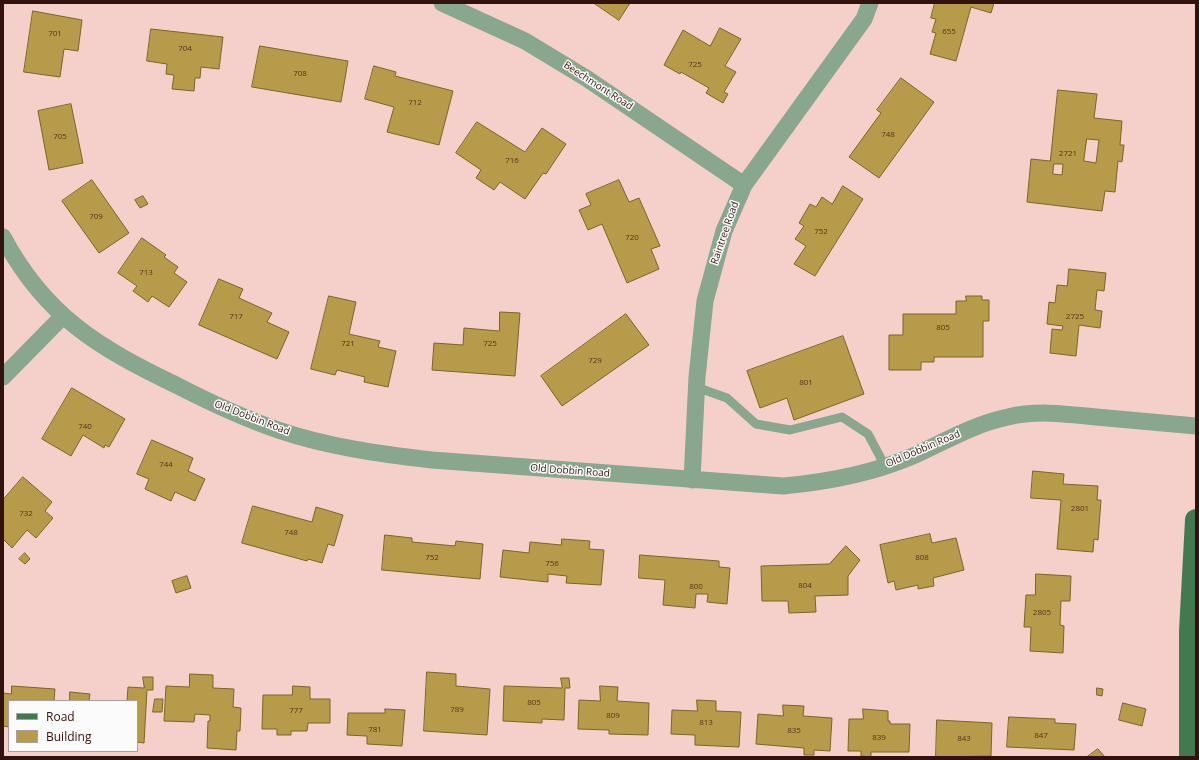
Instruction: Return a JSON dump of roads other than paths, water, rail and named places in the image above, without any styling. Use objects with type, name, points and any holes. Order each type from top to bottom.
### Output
[{"type":"main road","points":[[1190,757],[1190,631],[1196,520]]},
{"type":"street","name":"Beechmont Road","points":[[442,3],[525,41],[586,78],[744,185]]},
{"type":"street","name":"Raintree Road","points":[[692,480],[696,387],[706,293],[724,230],[744,185],[864,19],[870,3]]},
{"type":"street","name":"Old Dobbin Road","points":[[3,237],[16,261],[62,317],[83,334],[143,370],[224,409],[278,430],[317,441],[389,456],[783,486],[820,482],[853,476],[912,456],[961,433],[1009,416],[1054,413],[1196,426]]},
{"type":"street","points":[[3,376],[62,317]]},
{"type":"lane","points":[[696,387],[727,398],[756,424],[790,430],[842,417],[868,434],[885,466]]}]
